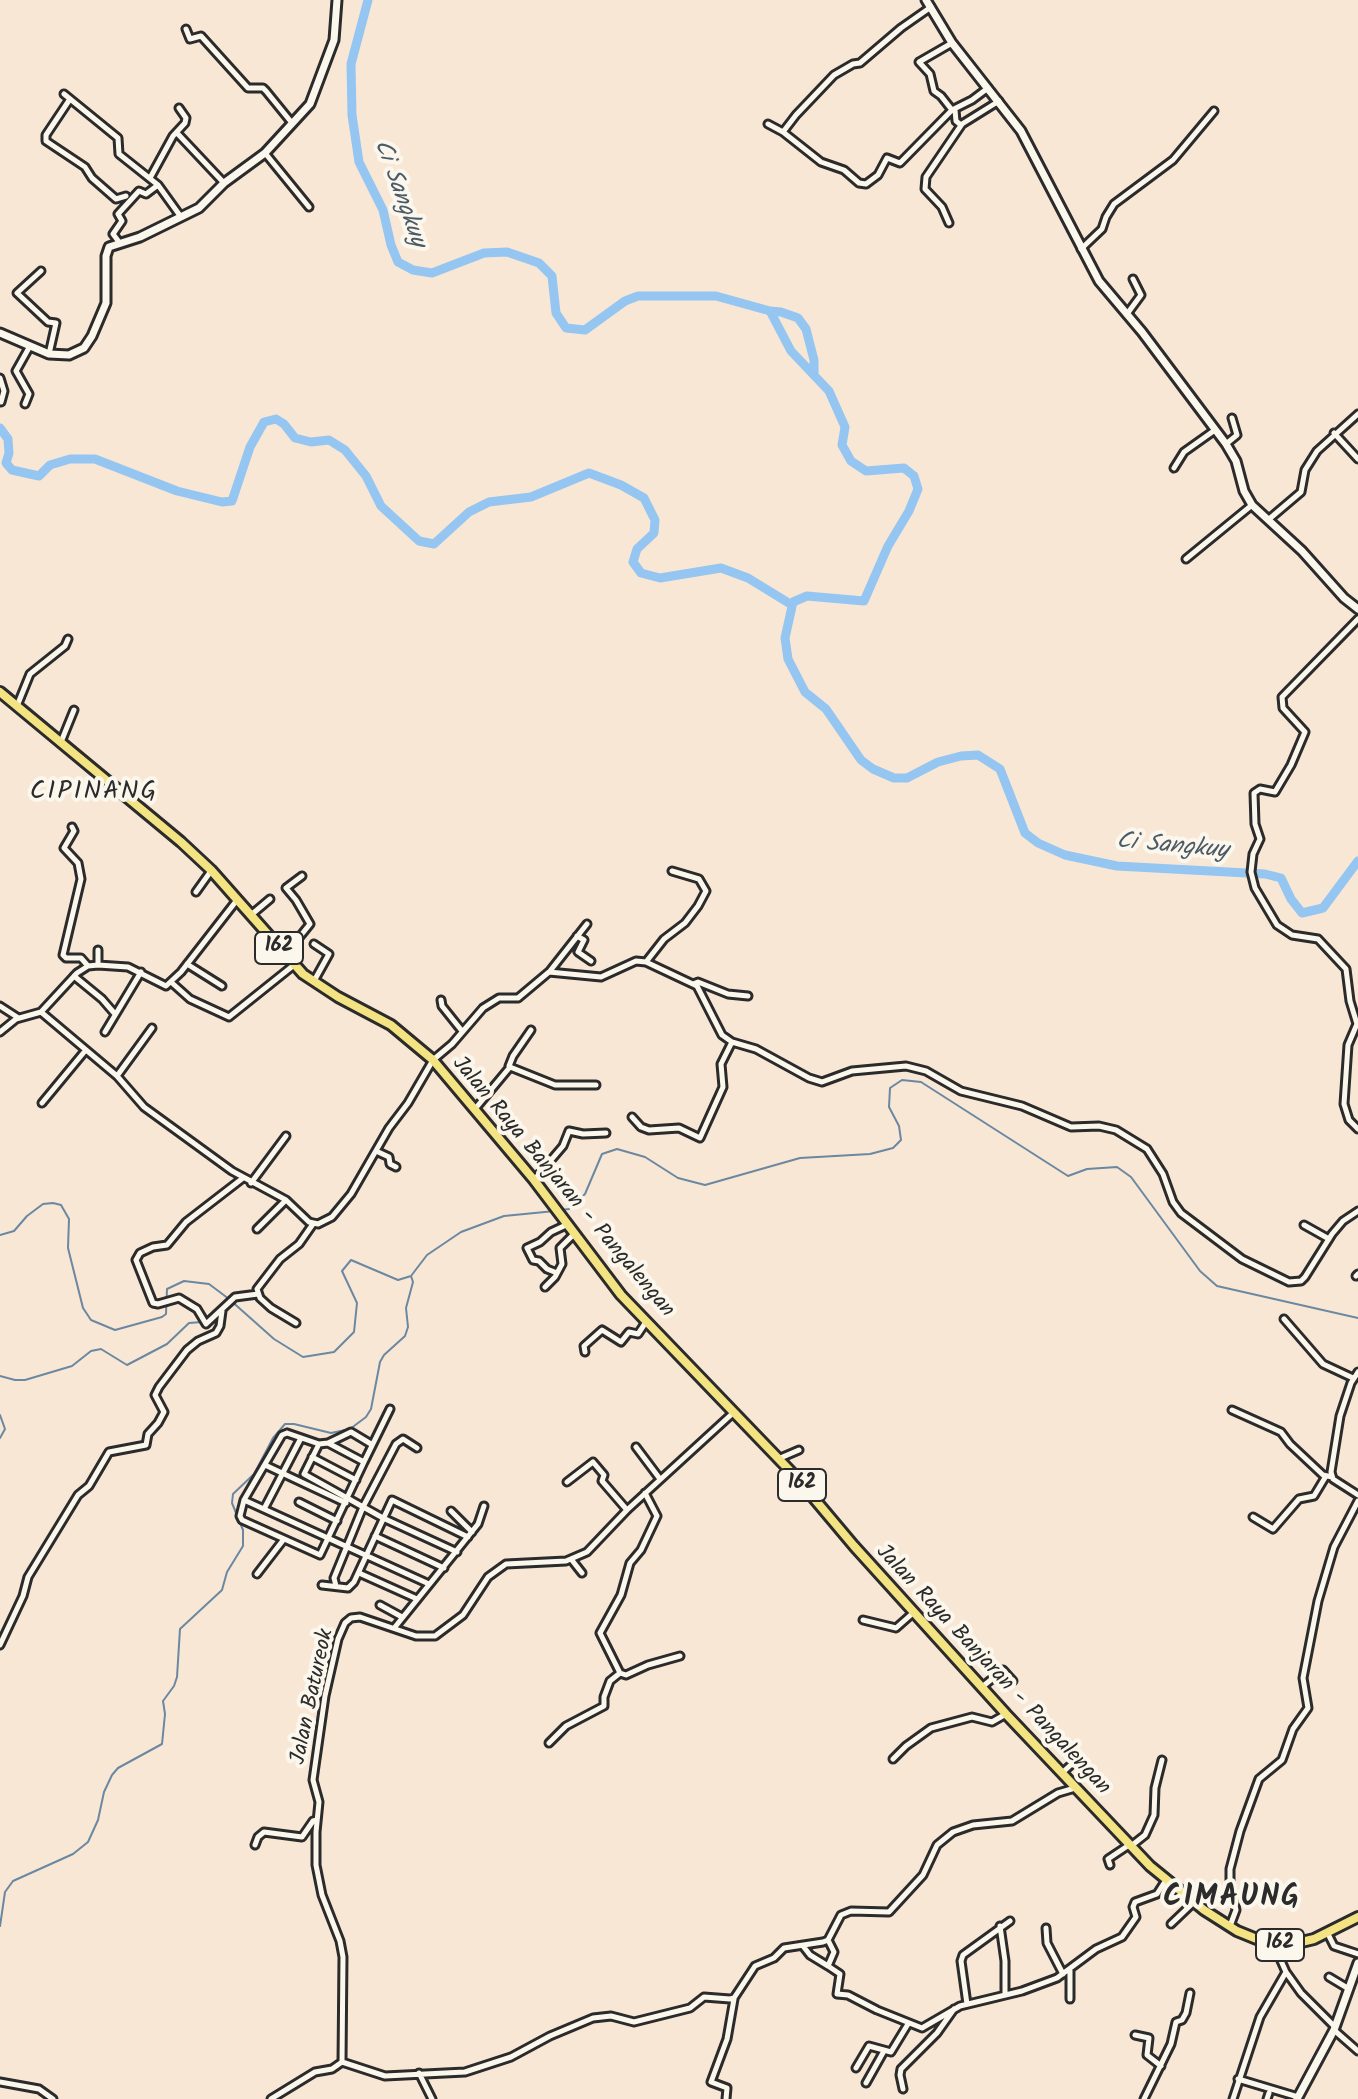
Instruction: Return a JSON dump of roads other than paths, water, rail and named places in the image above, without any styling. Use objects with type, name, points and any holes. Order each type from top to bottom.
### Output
[{"type":"main road","name":"Jalan Raya Banjaran - Pangalengan","points":[[0,692],[143,809],[211,870],[294,965],[338,997],[391,1025],[433,1060],[534,1180],[621,1295],[777,1459],[913,1613],[1129,1846],[1198,1905],[1256,1940],[1274,1945]]},
{"type":"main road","name":"162","points":[[1274,1945],[1305,1942],[1328,1934],[1358,1917]]},
{"type":"street","points":[[0,333],[49,354],[74,353],[88,344],[106,303],[106,253],[111,245],[140,237],[206,203],[224,183],[265,153],[293,124],[314,97],[334,40],[337,0]]},
{"type":"street","points":[[783,132],[834,75],[860,63],[928,4],[952,43],[1000,101],[1036,158],[1099,281],[1226,444],[1236,461],[1244,491],[1252,505],[1358,609]]},
{"type":"street","points":[[186,29],[190,39],[201,36],[248,88],[263,88],[293,124]]},
{"type":"street","points":[[952,43],[919,61],[931,76],[934,91],[954,110],[956,121],[961,125]]},
{"type":"street","points":[[768,124],[821,162],[844,170],[859,183],[866,184],[878,175],[887,158],[900,163],[954,110],[988,88]]},
{"type":"street","points":[[64,94],[118,138],[119,154],[158,185],[182,218]]},
{"type":"street","points":[[70,99],[46,135],[46,141],[85,167],[92,178],[116,199],[122,221],[113,234],[119,242]]},
{"type":"street","points":[[949,223],[941,206],[923,186],[929,170],[961,125],[1000,101]]},
{"type":"street","points":[[150,178],[186,120],[179,108]]},
{"type":"street","points":[[1081,250],[1102,229],[1114,204],[1173,160],[1214,111]]},
{"type":"street","points":[[177,133],[224,183]]},
{"type":"street","points":[[265,153],[309,207]]},
{"type":"street","points":[[118,214],[139,191],[146,194],[158,185]]},
{"type":"street","points":[[116,199],[126,196]]},
{"type":"street","points":[[41,271],[17,293],[48,322],[56,323],[49,354]]},
{"type":"street","points":[[1127,314],[1141,295],[1133,279]]},
{"type":"street","points":[[25,404],[29,394],[16,371],[30,346]]},
{"type":"street","points":[[0,378],[4,391],[1,402]]},
{"type":"street","points":[[1268,520],[1303,490],[1304,474],[1317,451],[1357,415]]},
{"type":"street","points":[[1226,444],[1237,435],[1232,418]]},
{"type":"street","points":[[1174,468],[1184,452],[1215,430]]},
{"type":"street","points":[[1334,433],[1358,459]]},
{"type":"street","points":[[1186,559],[1252,505]]},
{"type":"street","points":[[1358,619],[1282,697],[1283,708],[1305,732],[1278,788],[1273,793],[1260,789],[1254,793],[1255,824],[1260,839],[1253,854],[1251,872],[1255,888],[1277,925],[1292,935],[1318,939],[1346,969],[1357,1024],[1348,1045],[1344,1104],[1349,1120],[1358,1129]]},
{"type":"street","points":[[17,706],[30,674],[65,646],[68,639]]},
{"type":"street","points":[[61,742],[74,710]]},
{"type":"street","points":[[72,827],[74,831],[64,848],[78,863],[81,879],[63,955],[66,958],[81,958],[88,966]]},
{"type":"street","points":[[196,892],[211,870]]},
{"type":"street","points":[[646,962],[664,939],[690,918],[706,891],[699,879],[672,871]]},
{"type":"street","points":[[285,955],[310,924],[286,888],[302,876]]},
{"type":"street","points":[[251,915],[270,899]]},
{"type":"street","points":[[0,1032],[18,1018],[41,1012],[74,976],[88,966],[119,965],[141,972],[163,986],[171,982],[238,900]]},
{"type":"street","points":[[296,1323],[271,1308],[258,1294],[262,1280],[280,1259],[299,1244],[313,1224],[324,1222],[339,1211],[433,1060],[452,1044],[483,1008],[499,998],[518,998],[549,972],[587,924]]},
{"type":"street","points":[[577,936],[584,940],[578,952],[591,961]]},
{"type":"street","points":[[314,944],[329,954],[314,981]]},
{"type":"street","points":[[98,950],[98,965]]},
{"type":"street","points":[[549,972],[601,977],[631,962],[646,962],[693,984],[702,993],[720,1033],[732,1042],[756,1049],[814,1080],[822,1082],[852,1071],[906,1066],[926,1071],[961,1091],[1022,1106],[1071,1127],[1099,1126],[1116,1130],[1147,1149],[1163,1174],[1173,1202],[1181,1213],[1242,1259],[1289,1282],[1305,1277],[1343,1221],[1358,1211]]},
{"type":"street","points":[[187,964],[222,986]]},
{"type":"street","points":[[171,982],[190,999],[228,1017],[294,965]]},
{"type":"street","points":[[105,1032],[141,972]]},
{"type":"street","points":[[74,976],[115,1014]]},
{"type":"street","points":[[693,984],[698,982],[728,994],[748,996]]},
{"type":"street","points":[[441,1000],[442,1006],[462,1031]]},
{"type":"street","points":[[0,1006],[18,1018]]},
{"type":"street","points":[[41,1012],[117,1076],[144,1107],[243,1178],[286,1200],[313,1224]]},
{"type":"street","points":[[117,1076],[152,1028]]},
{"type":"street","points":[[474,1110],[509,1067],[531,1030]]},
{"type":"street","points":[[632,1117],[641,1127],[649,1130],[679,1128],[700,1138],[722,1089],[721,1064],[732,1042]]},
{"type":"street","points":[[42,1103],[85,1051]]},
{"type":"street","points":[[509,1067],[555,1085],[596,1085]]},
{"type":"street","points":[[534,1180],[563,1146],[569,1131],[606,1133]]},
{"type":"street","points":[[251,1183],[286,1136]]},
{"type":"street","points":[[376,1151],[389,1157],[390,1164],[396,1167]]},
{"type":"street","points":[[243,1178],[186,1222],[167,1245],[153,1247],[136,1258],[153,1303],[179,1298],[197,1309],[204,1322],[222,1311],[235,1297],[258,1294]]},
{"type":"street","points":[[257,1229],[286,1200]]},
{"type":"street","points":[[557,1273],[533,1260],[527,1248],[566,1224]]},
{"type":"street","points":[[1304,1225],[1329,1239]]},
{"type":"street","points":[[545,1287],[562,1264],[560,1248],[573,1235]]},
{"type":"street","points":[[0,1645],[23,1596],[28,1577],[78,1495],[89,1486],[112,1451],[146,1445],[148,1434],[164,1412],[155,1395],[159,1387],[187,1350],[217,1331],[222,1311]]},
{"type":"street","points":[[1284,1319],[1323,1364],[1353,1378]]},
{"type":"street","points":[[585,1352],[584,1346],[602,1330],[621,1342],[629,1332],[638,1334],[647,1321]]},
{"type":"street","points":[[1253,1517],[1273,1529],[1299,1499],[1314,1496],[1329,1477],[1340,1416],[1358,1372]]},
{"type":"street","points":[[371,1444],[351,1432],[319,1444],[289,1433],[282,1435],[244,1500],[242,1520],[320,1555],[390,1409]]},
{"type":"street","points":[[1230,1926],[1236,1910],[1230,1869],[1240,1831],[1259,1779],[1282,1760],[1293,1729],[1308,1708],[1303,1678],[1318,1601],[1334,1547],[1358,1498],[1290,1444],[1281,1432],[1232,1410]]},
{"type":"street","points":[[582,1573],[571,1559],[594,1546],[627,1510],[733,1413]]},
{"type":"street","points":[[264,1509],[301,1438]]},
{"type":"street","points":[[337,1586],[334,1578],[363,1507],[398,1441],[403,1439],[417,1448]]},
{"type":"street","points":[[328,1443],[364,1462]]},
{"type":"street","points":[[319,1444],[304,1474],[347,1501]]},
{"type":"street","points":[[636,1447],[660,1479]]},
{"type":"street","points":[[777,1459],[799,1450]]},
{"type":"street","points":[[312,1457],[356,1480]]},
{"type":"street","points":[[567,1482],[591,1462],[604,1475],[602,1481],[627,1510]]},
{"type":"street","points":[[265,1465],[457,1552]]},
{"type":"street","points":[[645,1493],[657,1516],[641,1550],[630,1563],[621,1595],[600,1633],[620,1673],[626,1675],[680,1656]]},
{"type":"street","points":[[244,1500],[429,1584]]},
{"type":"street","points":[[322,1585],[348,1588],[359,1573],[392,1500],[470,1535]]},
{"type":"street","points":[[299,1502],[337,1521]]},
{"type":"street","points":[[395,1627],[482,1519],[484,1506]]},
{"type":"street","points":[[451,1511],[470,1535]]},
{"type":"street","points":[[375,1536],[444,1568]]},
{"type":"street","points":[[257,1574],[284,1539]]},
{"type":"street","name":"Jalan Batureok","points":[[342,2062],[343,1957],[322,1895],[316,1865],[319,1802],[313,1780],[325,1696],[340,1630],[351,1618],[360,1617],[416,1636],[435,1636],[463,1615],[488,1577],[506,1564],[571,1559]]},
{"type":"street","points":[[359,1573],[417,1599]]},
{"type":"street","points":[[380,1605],[402,1617]]},
{"type":"street","points":[[863,1620],[896,1628],[913,1613]]},
{"type":"street","points":[[982,1687],[1003,1670],[1013,1681]]},
{"type":"street","points":[[549,1743],[566,1726],[604,1706],[610,1681],[620,1673]]},
{"type":"street","points":[[893,1759],[931,1728],[972,1717],[992,1722],[1006,1714]]},
{"type":"street","points":[[1110,1865],[1108,1859],[1145,1835],[1154,1815],[1155,1788],[1162,1760]]},
{"type":"street","points":[[1062,1774],[1075,1761]]},
{"type":"street","points":[[828,1940],[838,1919],[851,1911],[886,1913],[891,1910],[923,1875],[937,1845],[953,1832],[962,1827],[1012,1821],[1058,1793],[1075,1788]]},
{"type":"street","points":[[255,1845],[264,1832],[302,1837],[317,1820]]},
{"type":"street","points":[[921,2028],[955,2008],[1040,1985],[1070,1970],[1096,1949],[1122,1937],[1136,1917],[1135,1902],[1157,1894],[1166,1880]]},
{"type":"street","points":[[1171,1924],[1198,1905]]},
{"type":"street","points":[[967,2004],[961,1958],[1010,1921]]},
{"type":"street","points":[[1000,1926],[1005,1995]]},
{"type":"street","points":[[1046,1928],[1047,1943],[1063,1974]]},
{"type":"street","points":[[1328,1934],[1334,1946],[1358,1954]]},
{"type":"street","points":[[726,2099],[725,2086],[715,2086],[711,2082],[727,2039],[734,1998],[755,1966],[774,1958],[784,1948],[828,1940]]},
{"type":"street","points":[[828,1940],[834,1952],[828,1966]]},
{"type":"street","points":[[1274,1945],[1286,1972],[1309,2003],[1358,2051]]},
{"type":"street","points":[[803,1946],[810,1955],[840,1974],[837,1994],[848,1995],[921,2028],[933,2038]]},
{"type":"street","points":[[1238,2079],[1297,2098],[1334,2028],[1358,1963]]},
{"type":"street","points":[[1070,1970],[1070,1999]]},
{"type":"street","points":[[1233,2099],[1260,2017],[1286,1972]]},
{"type":"street","points":[[1329,1977],[1350,1989]]},
{"type":"street","points":[[1144,2099],[1171,2044],[1176,2022],[1182,2020],[1186,2013],[1190,1993]]},
{"type":"street","points":[[271,2099],[315,2072],[332,2069],[342,2062],[385,2076],[465,2072],[511,2057],[593,2018],[611,2016],[634,2022],[690,2008],[704,1997],[734,1998]]},
{"type":"street","points":[[903,2089],[901,2069],[933,2038],[955,2008]]},
{"type":"street","points":[[856,2068],[868,2047],[889,2053],[893,2051],[908,2024]]},
{"type":"street","points":[[1135,2035],[1149,2038],[1147,2055],[1161,2066]]},
{"type":"street","points":[[866,2083],[884,2051]]},
{"type":"street","points":[[419,2073],[432,2099]]},
{"type":"street","points":[[0,2082],[39,2089],[53,2099]]},
{"type":"waterway","name":"Ci Sangkuy","points":[[368,0],[351,64],[352,115],[359,162],[383,210],[398,262],[413,270],[432,273],[484,253],[507,252],[539,263],[552,276],[556,313],[566,328],[585,330],[625,301],[638,296],[716,296],[770,311],[791,351],[829,391],[845,427],[842,445],[851,461],[866,471],[904,468],[914,476],[918,489],[864,601],[807,596],[793,602],[785,638],[788,659],[805,692],[826,709],[861,760],[894,778],[907,778],[938,762],[978,755],[1000,769],[1025,833],[1038,843],[1065,855],[1117,866],[1265,874],[1281,878],[1302,913],[1323,908],[1358,861]]},
{"type":"waterway","points":[[770,311],[798,318],[806,329],[814,360],[814,375]]},
{"type":"waterway","points":[[0,428],[8,439],[6,463],[12,470],[39,476],[50,465],[70,459],[95,459],[177,491],[222,502],[232,501],[250,447],[264,422],[276,419],[295,438],[311,442],[329,440],[345,450],[366,476],[381,506],[419,541],[434,544],[469,512],[489,502],[531,497],[589,473],[644,498],[655,520],[654,533],[637,549],[633,562],[641,573],[660,578],[721,568],[748,578],[792,605]]},
{"type":"waterway","points":[[561,1210],[569,1209],[585,1194],[602,1154],[617,1149],[645,1157],[678,1178],[705,1185],[800,1158],[870,1154],[893,1148],[901,1140],[899,1126],[889,1107],[890,1088],[902,1080],[921,1082],[1068,1176],[1087,1169],[1117,1167],[1131,1177],[1200,1271],[1217,1286],[1358,1318]]},
{"type":"waterway","points":[[0,1235],[14,1231],[43,1204],[61,1205],[69,1219],[68,1248],[83,1308],[91,1320],[115,1330],[162,1317],[166,1314],[167,1289],[184,1281],[209,1284],[229,1299]]},
{"type":"waterway","points":[[0,1376],[25,1380],[72,1366],[91,1351],[101,1349],[127,1365],[167,1344],[189,1323],[202,1322],[229,1299],[274,1339],[303,1357],[334,1352],[354,1332],[357,1303],[342,1271],[351,1260],[398,1280],[411,1276],[427,1255],[461,1232],[504,1216],[555,1211]]},
{"type":"waterway","points":[[0,1926],[5,1892],[13,1881],[73,1854],[88,1842],[112,1775],[118,1768],[162,1744],[163,1701],[177,1677],[180,1629],[222,1590],[227,1572],[243,1546],[243,1530],[232,1503],[233,1494],[254,1474],[273,1438],[285,1424],[331,1433],[350,1429],[366,1417],[371,1409],[380,1362],[405,1336],[408,1327],[406,1308],[413,1282],[411,1276]]},
{"type":"waterway","points":[[0,1415],[5,1429],[0,1438]]},
{"type":"district","name":"CIPINANG","points":[[94,794]]},
{"type":"district","name":"CIMAUNG","points":[[1232,1900]]}]
